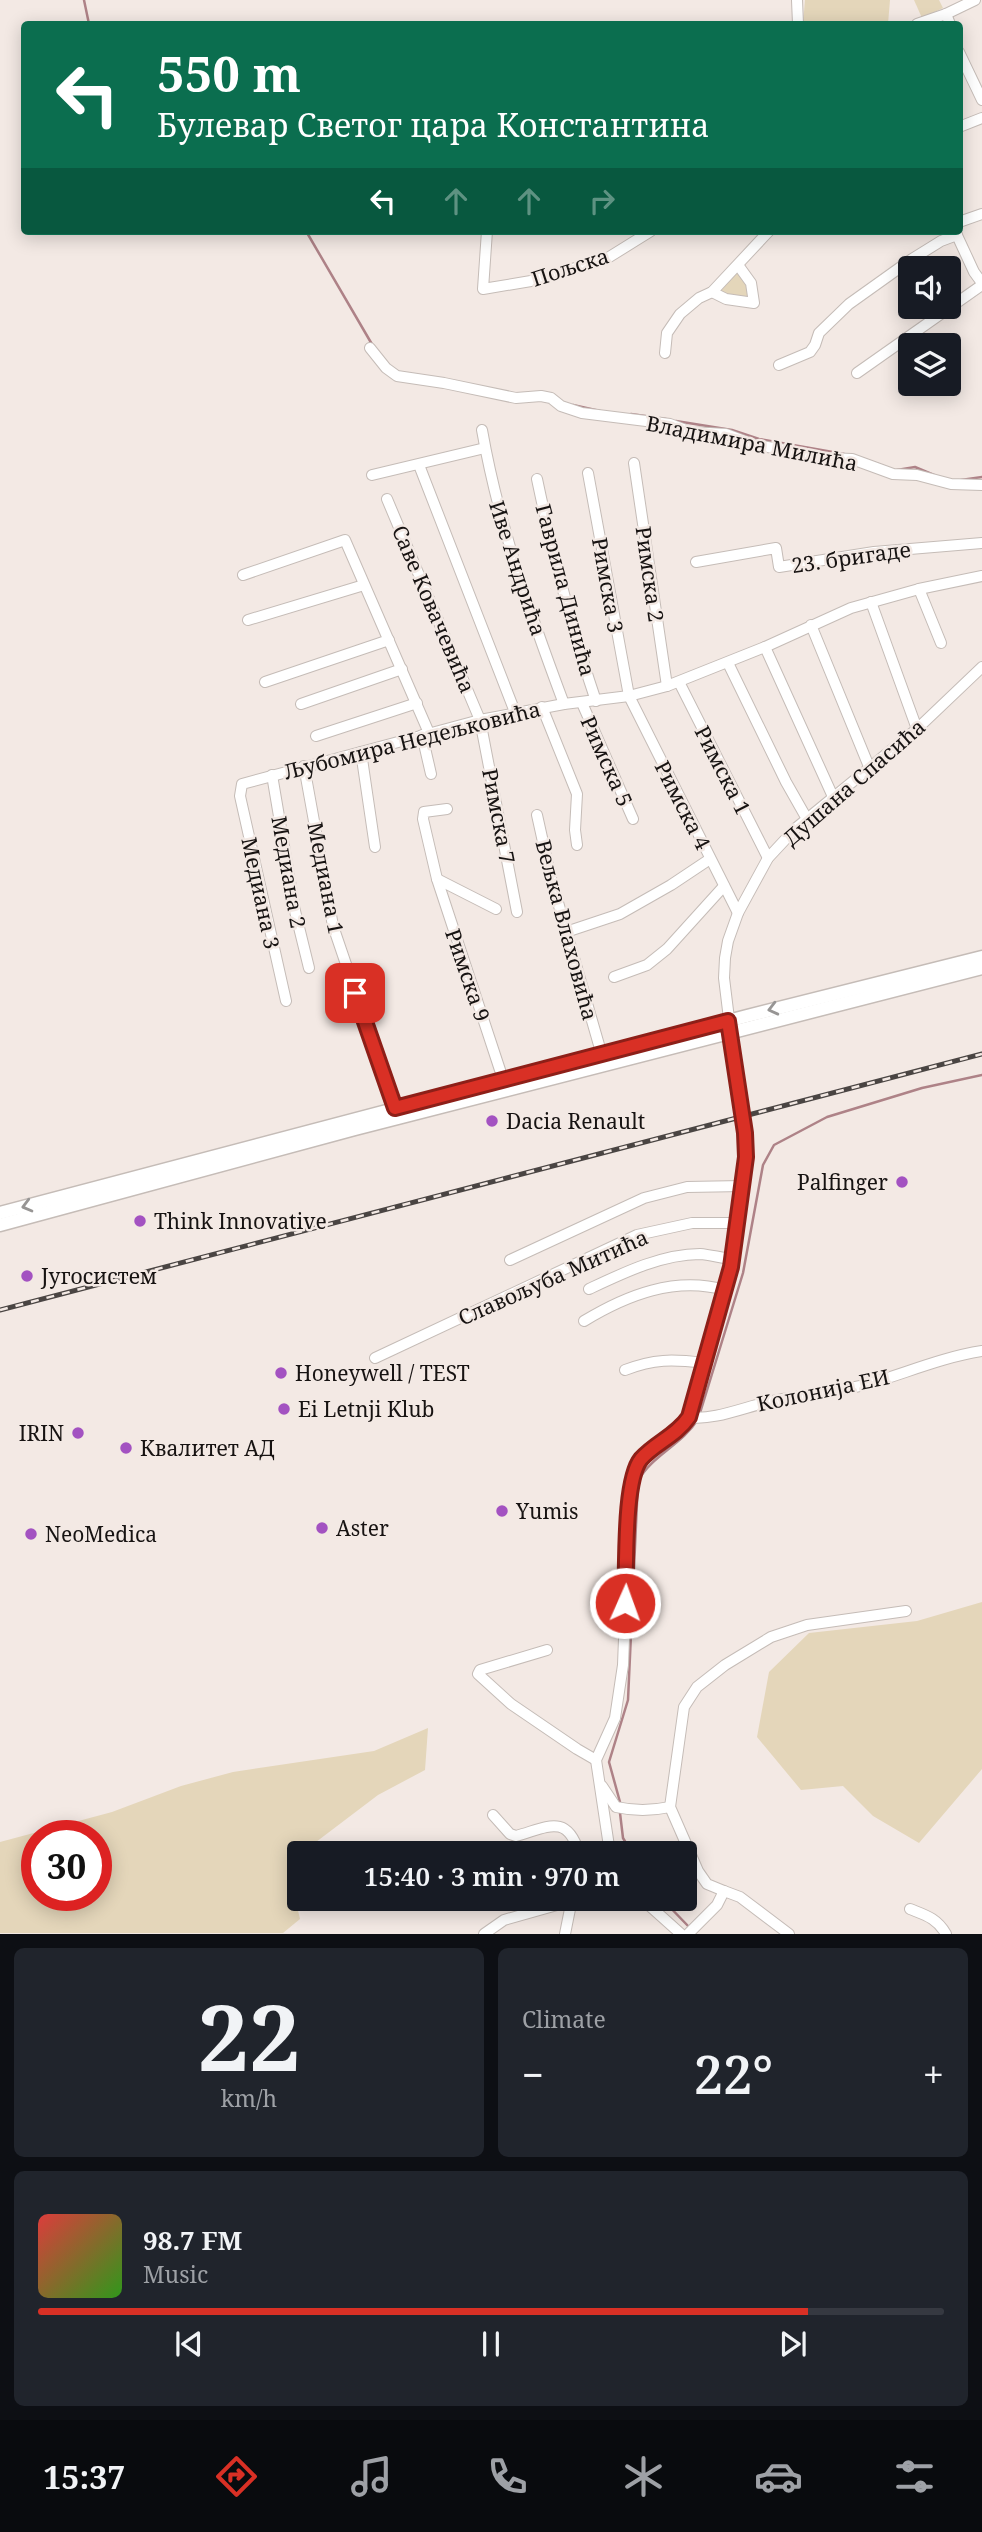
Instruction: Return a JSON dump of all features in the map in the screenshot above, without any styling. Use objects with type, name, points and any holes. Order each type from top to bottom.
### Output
[{"type":"main road","points":[[0,1225],[982,957]]},
{"type":"main road","points":[[0,1213],[395,1108],[729,1026],[982,968]]},
{"type":"street","points":[[797,0],[798,21]]},
{"type":"street","points":[[948,19],[972,3]]},
{"type":"street","points":[[963,59],[980,93]]},
{"type":"street","points":[[963,125],[982,118]]},
{"type":"street","points":[[963,221],[982,214]]},
{"type":"street","name":"Пољска","points":[[487,235],[483,289],[531,281],[580,268],[606,259],[645,235]]},
{"type":"street","points":[[665,353],[665,338],[675,320],[691,303],[712,292],[765,235]]},
{"type":"street","points":[[779,365],[810,352],[819,333],[849,304],[912,259],[953,235]]},
{"type":"street","points":[[857,373],[982,284],[957,235]]},
{"type":"street","points":[[712,292],[726,299],[754,303],[751,282],[738,265]]},
{"type":"street","name":"Владимира Милића","points":[[370,348],[386,368],[397,376],[516,398],[541,396],[582,413],[670,424],[691,432],[726,434],[755,445],[786,450],[806,457],[852,459],[893,474],[916,475],[951,484],[982,485]]},
{"type":"street","name":"Иве Андрића","points":[[482,430],[492,489],[525,599],[564,704]]},
{"type":"street","points":[[372,475],[485,448]]},
{"type":"street","name":"Римска 2","points":[[634,463],[667,686]]},
{"type":"street","points":[[419,465],[515,712]]},
{"type":"street","name":"Римска 3","points":[[588,473],[629,696]]},
{"type":"street","name":"Гаврила Динића","points":[[537,479],[577,647],[596,701]]},
{"type":"street","name":"Саве Ковачевића","points":[[387,499],[480,720]]},
{"type":"street","points":[[243,575],[345,540],[417,703],[426,734],[431,774]]},
{"type":"street","name":"23. бригаде","points":[[696,562],[776,548],[779,567],[874,552],[982,543]]},
{"type":"street","name":"Љубомира Недељковића","points":[[242,784],[480,720],[564,704],[629,696],[667,686],[871,602],[982,576]]},
{"type":"street","points":[[248,620],[364,585]]},
{"type":"street","points":[[919,589],[941,643]]},
{"type":"street","points":[[871,602],[917,729]]},
{"type":"street","points":[[811,625],[870,769]]},
{"type":"street","points":[[265,682],[389,640]]},
{"type":"street","points":[[765,647],[834,799]]},
{"type":"street","points":[[728,663],[807,819]]},
{"type":"street","name":"Душана Спасића","points":[[696,1418],[703,1363],[733,1259],[743,1186],[746,1146],[729,1026],[725,958],[738,914],[768,858],[807,819],[917,729],[982,667]]},
{"type":"street","points":[[301,704],[402,669]]},
{"type":"street","name":"Римска 1","points":[[679,682],[768,858]]},
{"type":"street","name":"Римска 4","points":[[629,696],[738,914]]},
{"type":"street","points":[[316,736],[417,703]]},
{"type":"street","name":"Римска 5","points":[[582,703],[633,819]]},
{"type":"street","points":[[542,708],[578,794],[575,830],[577,845]]},
{"type":"street","name":"Римска 7","points":[[480,720],[517,912]]},
{"type":"street","points":[[362,752],[375,847]]},
{"type":"street","name":"Медиана 1","points":[[304,766],[333,926],[395,1108]]},
{"type":"street","name":"Медиана 2","points":[[272,775],[295,911],[309,968]]},
{"type":"street","name":"Медиана 3","points":[[242,784],[240,796],[286,1002]]},
{"type":"street","name":"Римска 9","points":[[447,809],[428,810],[422,814],[437,879],[500,1070]]},
{"type":"street","name":"Вељка Влаховића","points":[[537,815],[566,932],[599,1045]]},
{"type":"street","points":[[566,932],[620,914],[710,859]]},
{"type":"street","name":"Римска 9","points":[[437,879],[496,909]]},
{"type":"street","points":[[614,977],[647,965],[667,949],[724,886]]},
{"type":"street","points":[[510,1260],[644,1198],[687,1187],[743,1186]]},
{"type":"street","name":"Славољуба Митића","points":[[375,1358],[637,1235],[692,1223],[739,1223]]},
{"type":"street","points":[[589,1289],[620,1274],[658,1261],[698,1254],[733,1259]]},
{"type":"street","points":[[584,1321],[632,1297],[664,1288],[683,1284],[705,1284],[725,1290]]},
{"type":"street","name":"Колонија ЕИ","points":[[696,1418],[866,1384],[959,1354],[982,1351]]},
{"type":"street","points":[[625,1370],[648,1361],[678,1359],[703,1363]]},
{"type":"street","points":[[608,1841],[596,1760],[615,1717],[623,1665],[632,1475],[644,1456],[696,1418]]},
{"type":"street","points":[[789,1934],[740,1897],[707,1884],[698,1871],[670,1807],[684,1707],[697,1687],[725,1665],[771,1637],[807,1625],[906,1611]]},
{"type":"street","points":[[547,1650],[480,1670],[478,1675],[511,1704],[596,1760]]},
{"type":"street","points":[[597,1776],[616,1807],[631,1810],[670,1807]]},
{"type":"street","points":[[493,1815],[510,1834],[516,1836],[547,1825],[559,1826],[576,1841]]},
{"type":"street","points":[[688,1934],[717,1905],[724,1891]]},
{"type":"street","points":[[910,1909],[930,1917],[940,1924],[946,1934]]},
{"type":"street","points":[[484,1934],[504,1920],[536,1911]]},
{"type":"street","points":[[565,1934],[570,1911]]},
{"type":"street","points":[[655,1911],[681,1934]]},
{"type":"shaded area","points":[[805,0],[890,0],[888,21],[803,21]]},
{"type":"shaded area","points":[[914,0],[939,0],[943,8],[922,18]]},
{"type":"shaded area","points":[[738,270],[747,281],[750,299],[726,296],[719,290]]},
{"type":"shaded area","points":[[982,1602],[982,1769],[919,1843],[873,1816],[843,1786],[801,1790],[757,1737],[769,1672],[809,1633],[917,1621]]},
{"type":"shaded area","points":[[428,1728],[425,1770],[378,1795],[317,1841],[287,1841],[287,1911],[298,1911],[300,1919],[283,1933],[0,1933],[0,1842],[21,1836],[21,1911],[112,1911],[112,1820],[82,1820],[112,1812],[181,1786],[233,1772],[374,1751]]},
{"type":"waterway","points":[[84,0],[88,21]]},
{"type":"waterway","points":[[308,235],[373,346]]},
{"type":"waterway","points":[[573,405],[600,411]]},
{"type":"waterway","points":[[631,414],[666,419]]},
{"type":"waterway","points":[[676,421],[844,454]]},
{"type":"waterway","points":[[864,459],[878,464]]},
{"type":"waterway","points":[[897,470],[915,467],[934,475]]},
{"type":"waterway","points":[[961,480],[982,477]]},
{"type":"waterway","points":[[700,1413],[743,1273],[763,1165],[774,1145],[827,1117],[922,1088],[982,1075]]},
{"type":"waterway","points":[[620,1802],[609,1762],[628,1700],[638,1481],[651,1464],[684,1436],[698,1419]]},
{"type":"waterway","points":[[620,1813],[625,1841]]},
{"type":"waterway","points":[[674,1911],[690,1928]]},
{"type":"railway","points":[[0,1310],[982,1054]]},
{"type":"place","name":"Dacia Renault","points":[[492,1121]]},
{"type":"place","name":"Palfinger","points":[[902,1182]]},
{"type":"place","name":"Think Innovative","points":[[140,1221]]},
{"type":"place","name":"Југосистем","points":[[27,1276]]},
{"type":"place","name":"Honeywell / TEST","points":[[281,1373]]},
{"type":"place","name":"Ei Letnji Klub","points":[[284,1409]]},
{"type":"place","name":"IRIN","points":[[78,1433]]},
{"type":"place","name":"Квалитет АД","points":[[126,1448]]},
{"type":"place","name":"Yumis","points":[[502,1511]]},
{"type":"place","name":"Aster","points":[[322,1528]]},
{"type":"place","name":"NeoMedica","points":[[31,1534]]},
{"type":"route","points":[[355,993],[395,1108],[728,1021],[746,1146],[733,1259],[689,1417],[680,1429],[639,1461],[632,1475],[625,1603]]}]
